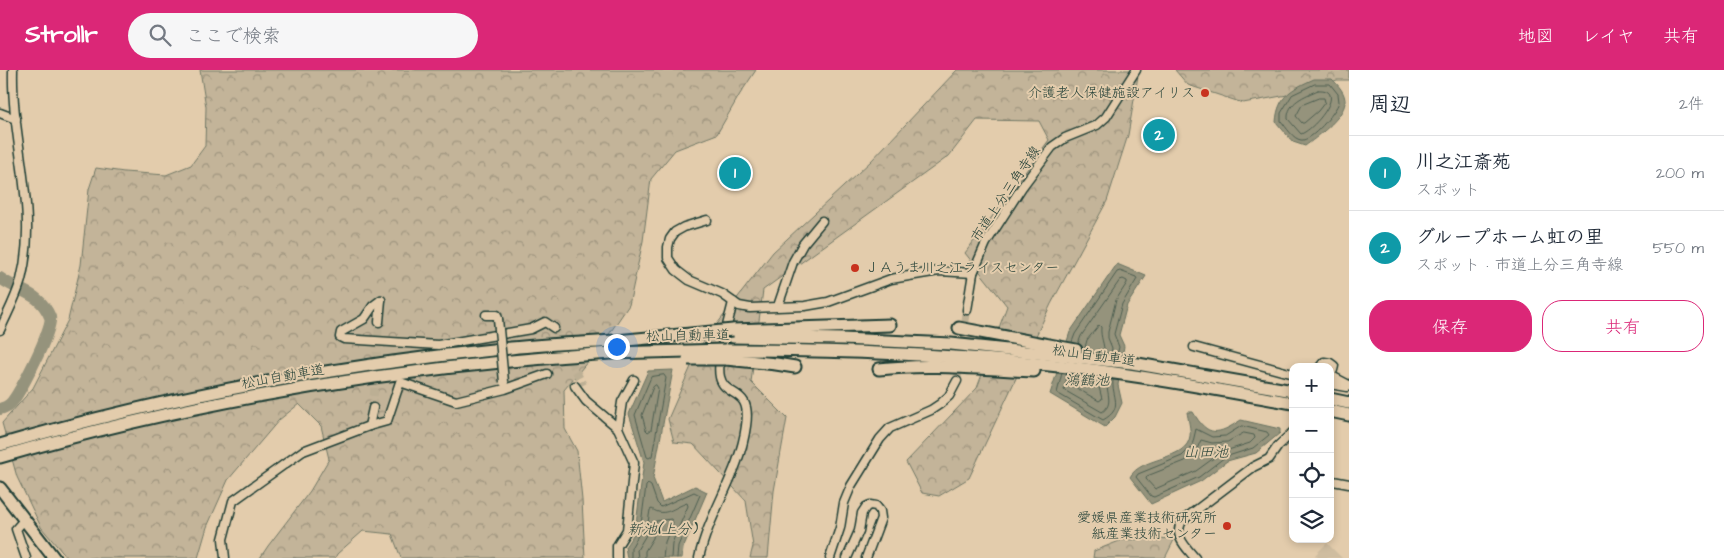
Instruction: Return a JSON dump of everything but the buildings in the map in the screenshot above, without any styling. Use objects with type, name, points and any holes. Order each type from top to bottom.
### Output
[{"type":"highway","points":[[733,334],[890,324]]},
{"type":"highway","points":[[959,328],[1052,359]]},
{"type":"highway","name":"松山自動車道","points":[[0,457],[38,440],[170,401],[269,382],[385,363],[502,349],[733,334],[951,344],[1052,359],[1131,376],[1289,402]]},
{"type":"highway","name":"松山自動車道","points":[[0,445],[38,440],[271,394],[383,375],[548,357],[832,350],[1052,359],[1132,363],[1289,390]]},
{"type":"highway","points":[[726,354],[795,367]]},
{"type":"highway","points":[[879,369],[1052,359]]},
{"type":"highway","points":[[1334,399],[1349,403]]},
{"type":"highway","points":[[1334,412],[1349,415]]},
{"type":"highway","points":[[0,488],[54,558]]},
{"type":"street","points":[[0,330],[21,280],[26,243],[26,213],[13,70]]},
{"type":"street","name":"市道上分三角寺線","points":[[967,310],[973,273],[986,243],[1022,187],[1052,147],[1065,138],[1097,125],[1102,121],[1136,70]]},
{"type":"street","points":[[0,113],[16,119]]},
{"type":"street","points":[[707,220],[684,227],[675,232],[670,239],[668,258],[676,270],[690,280],[722,294],[739,306],[750,308],[805,306],[828,302],[891,279],[921,273],[940,271],[973,273]]},
{"type":"street","points":[[778,306],[793,262],[803,244],[822,221]]},
{"type":"street","points":[[379,322],[381,300],[373,306],[364,319],[341,332],[340,337],[344,340],[438,346],[531,329],[545,322],[554,328]]},
{"type":"street","points":[[699,558],[710,522],[741,448],[746,426],[747,409],[743,399],[720,379],[719,366],[733,302]]},
{"type":"street","points":[[486,315],[497,315],[505,385]]},
{"type":"street","points":[[1194,347],[1289,373]]},
{"type":"street","points":[[225,558],[223,540],[233,501],[303,450],[387,421],[400,382],[456,401],[547,374]]},
{"type":"street","points":[[1334,375],[1349,386]]},
{"type":"street","points":[[618,428],[622,402],[634,380]]},
{"type":"street","points":[[830,558],[840,528],[844,503],[851,486],[880,439],[890,428],[931,410],[940,404],[949,396],[957,381]]},
{"type":"street","points":[[1334,384],[1349,386]]},
{"type":"street","points":[[579,386],[586,401],[618,428],[634,463],[627,530],[617,546],[617,558]]},
{"type":"street","points":[[369,426],[372,408]]},
{"type":"street","points":[[1195,558],[1179,538],[1179,527],[1182,521],[1253,467],[1270,459],[1278,446],[1289,436]]},
{"type":"street","points":[[1334,481],[1349,484]]},
{"type":"street","points":[[847,558],[859,531],[862,513],[870,505],[876,506],[882,518],[866,558]]},
{"type":"street","points":[[24,520],[16,529],[26,558]]},
{"type":"shaded area","points":[[1327,543],[1342,558],[1318,558],[1315,555]]},
{"type":"green space","points":[[200,70],[756,70],[717,134],[675,150],[651,179],[643,241],[629,305],[603,343],[564,390],[565,429],[577,451],[585,558],[401,558],[392,534],[363,531],[335,558],[260,558],[310,491],[329,459],[321,426],[299,404],[279,420],[228,480],[207,527],[198,558],[67,558],[41,527],[17,477],[2,423],[33,388],[68,320],[81,265],[89,189],[96,168],[166,175],[191,165],[205,146],[206,107]]},
{"type":"green space","points":[[957,70],[1139,70],[1128,135],[1107,201],[1051,304],[969,478],[939,496],[922,493],[906,462],[977,388],[1007,306],[965,253],[1049,140],[1039,121],[977,120],[949,156],[763,290],[751,382],[787,418],[774,491],[768,558],[750,558],[753,546],[746,501],[693,444],[674,442],[668,419],[700,346],[773,252],[871,161]]},
{"type":"green space","points":[[1175,70],[1349,70],[1349,80],[1337,80],[1304,92],[1243,103],[1188,85]]},
{"type":"green space","points":[[1175,538],[1165,558],[1093,558],[1094,551],[1122,540]]},
{"type":"water","points":[[1314,79],[1332,79],[1343,93],[1345,103],[1334,121],[1305,146],[1293,142],[1276,122],[1277,113],[1283,99],[1288,94]]},
{"type":"water","name":"鴻鶴池","points":[[1117,264],[1146,276],[1127,305],[1119,335],[1124,346],[1118,385],[1122,403],[1115,417],[1105,427],[1050,394],[1070,332]]},
{"type":"water","name":"新池(上分)","points":[[673,370],[653,478],[662,502],[695,486],[707,492],[683,548],[682,558],[627,558],[625,547],[635,532],[644,462],[629,414],[648,371]]},
{"type":"water","name":"山田池","points":[[1187,412],[1193,412],[1198,420],[1209,430],[1220,431],[1241,420],[1280,429],[1280,433],[1256,453],[1227,461],[1201,481],[1151,504],[1130,477],[1144,465],[1173,454],[1187,444],[1190,436],[1190,427]]},
{"type":"waterway","points":[[0,278],[35,297],[41,302],[50,317],[47,334],[28,376],[10,404],[0,409]]},
{"type":"tunnel","points":[[957,381],[967,310]]},
{"type":"tunnel","points":[[373,408],[379,322]]},
{"type":"tunnel","points":[[554,328],[583,385]]},
{"type":"place","name":"介護老人保健施設アイリス","points":[[1205,93]]},
{"type":"place","name":"グループホーム虹の里","points":[[1159,135]]},
{"type":"place","name":"川之江斎苑","points":[[735,173]]},
{"type":"place","name":"ＪＡうま川之江ライスセンター","points":[[855,268]]},
{"type":"place","name":"愛媛県産業技術研究所 紙産業技術センター","points":[[1227,526]]}]
